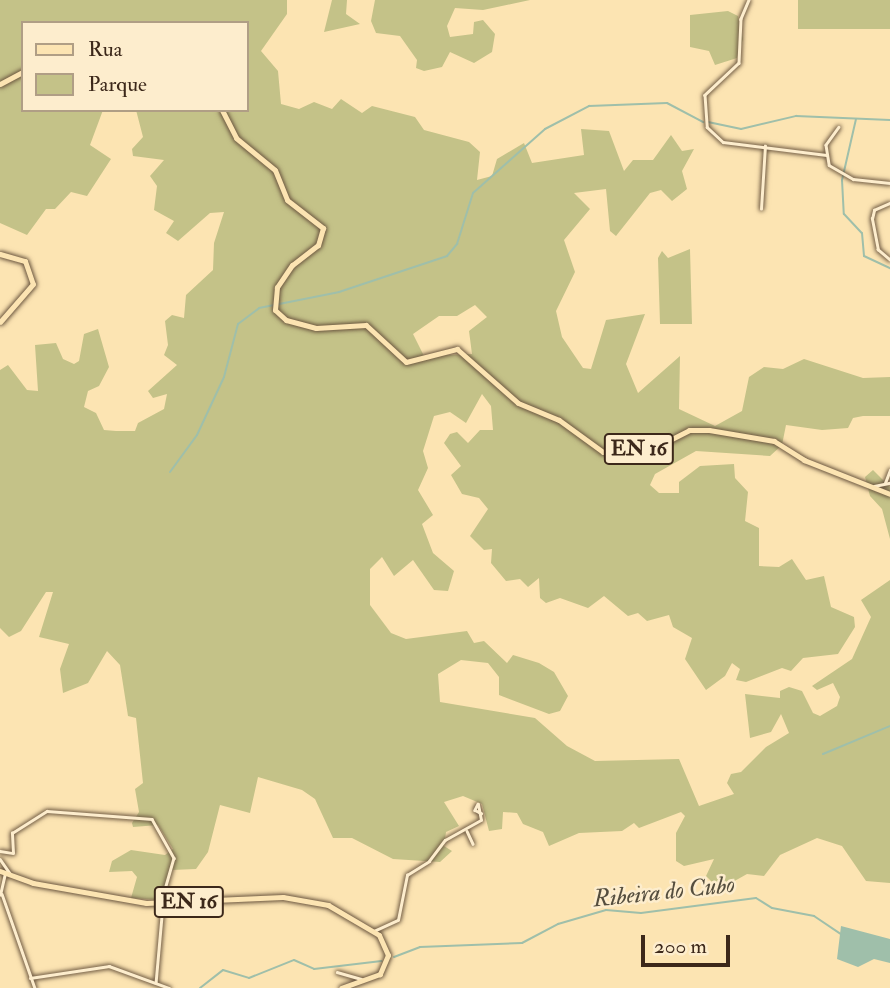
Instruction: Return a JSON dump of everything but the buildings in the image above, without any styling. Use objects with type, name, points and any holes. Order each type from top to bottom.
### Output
[{"type":"main road","points":[[0,84],[21,73]]},
{"type":"main road","name":"EN 16","points":[[223,112],[236,138],[275,170],[287,200],[323,228],[318,244],[292,265],[277,288],[275,310],[286,320],[316,328],[366,325],[408,362],[457,349],[518,403],[559,420],[603,452],[656,447],[689,430],[709,430],[774,441],[804,460],[890,494]]},
{"type":"main road","points":[[0,254],[25,261],[33,284],[0,322]]},
{"type":"main road","name":"EN 16","points":[[5,873],[33,883],[167,903],[297,898],[335,908],[374,931]]},
{"type":"main road","points":[[341,988],[380,974],[387,962],[387,947],[374,931]]},
{"type":"street","points":[[749,0],[741,19],[740,61],[707,92],[703,106],[707,127],[722,141],[826,155],[844,176],[890,183]]},
{"type":"street","points":[[826,155],[829,134],[839,127]]},
{"type":"street","points":[[761,209],[765,145]]},
{"type":"street","points":[[890,204],[874,210],[872,219],[878,250],[890,260]]},
{"type":"street","points":[[874,486],[888,483],[890,470]]},
{"type":"street","points":[[0,851],[13,853],[12,833],[47,811],[146,817],[158,826],[174,858],[164,894],[167,903],[156,983]]},
{"type":"street","points":[[374,931],[398,920],[407,875],[429,861],[444,840],[467,831],[481,813]]},
{"type":"street","points":[[467,831],[473,844]]},
{"type":"street","points":[[0,859],[5,873],[1,895],[35,988]]},
{"type":"street","points":[[30,978],[90,965],[169,988]]},
{"type":"street","points":[[337,972],[349,972],[363,982]]},
{"type":"green space","points":[[0,0],[287,0],[287,14],[261,51],[278,71],[281,104],[299,109],[314,102],[332,109],[341,99],[362,113],[372,106],[415,117],[424,130],[469,142],[480,152],[477,180],[492,176],[497,159],[524,143],[532,163],[584,155],[581,129],[609,131],[624,171],[633,160],[653,160],[671,135],[682,151],[694,149],[682,171],[687,189],[672,201],[661,190],[650,193],[616,236],[610,231],[606,189],[574,193],[590,209],[564,240],[575,272],[556,311],[562,337],[583,368],[591,369],[606,320],[645,314],[626,364],[638,393],[680,356],[679,409],[715,426],[742,411],[749,377],[764,367],[783,369],[804,359],[863,378],[890,377],[890,416],[853,418],[848,428],[822,430],[786,425],[782,445],[770,456],[696,451],[655,474],[650,485],[659,493],[679,493],[679,482],[700,466],[734,464],[735,478],[748,492],[745,521],[759,528],[759,566],[779,567],[792,559],[806,580],[824,576],[831,607],[854,617],[855,627],[838,654],[803,658],[791,671],[782,668],[746,682],[736,680],[740,669],[732,663],[725,676],[706,690],[685,659],[692,638],[673,627],[669,615],[647,621],[638,613],[628,616],[604,596],[588,608],[560,598],[546,603],[540,598],[539,578],[528,587],[520,579],[506,581],[491,563],[492,549],[484,550],[470,536],[488,509],[479,498],[462,494],[451,475],[461,466],[444,443],[450,434],[457,432],[468,443],[480,430],[493,430],[491,406],[482,394],[466,423],[450,412],[434,416],[423,451],[428,468],[418,490],[433,515],[422,524],[433,553],[454,571],[448,591],[434,590],[413,560],[394,576],[382,557],[370,569],[370,605],[391,633],[406,639],[467,631],[474,643],[484,641],[507,663],[513,655],[539,663],[554,672],[568,696],[560,711],[549,714],[499,695],[499,677],[488,663],[461,660],[438,674],[440,702],[535,718],[567,746],[595,761],[679,759],[699,806],[734,794],[727,783],[731,774],[741,772],[766,747],[789,733],[781,714],[771,732],[750,738],[745,694],[780,698],[780,691],[789,687],[802,691],[813,713],[820,716],[837,706],[840,697],[833,683],[817,690],[812,686],[852,659],[871,617],[861,600],[890,580],[890,883],[866,881],[842,846],[817,838],[780,855],[764,876],[747,874],[731,883],[714,884],[706,876],[714,859],[684,866],[676,861],[676,833],[685,816],[681,812],[639,828],[634,823],[622,831],[579,833],[549,846],[543,832],[523,824],[517,813],[503,812],[502,829],[489,831],[482,804],[463,796],[444,802],[459,826],[446,832],[444,846],[452,851],[440,862],[393,859],[352,838],[333,838],[315,799],[302,790],[258,777],[250,813],[220,805],[208,852],[196,869],[172,870],[161,900],[131,898],[137,877],[132,871],[109,872],[112,861],[131,850],[165,855],[173,849],[158,825],[133,827],[132,823],[139,812],[135,789],[143,783],[136,718],[128,716],[120,665],[107,651],[88,683],[63,693],[60,669],[69,644],[39,637],[53,592],[46,592],[21,631],[9,637],[0,628],[0,370],[8,365],[27,390],[38,391],[35,345],[56,343],[63,359],[74,364],[79,361],[84,334],[98,329],[109,367],[99,386],[88,391],[84,407],[96,413],[104,430],[116,431],[135,431],[138,423],[164,409],[167,394],[153,398],[148,391],[177,365],[164,355],[168,345],[165,321],[172,315],[184,318],[186,295],[213,270],[214,243],[224,212],[210,213],[178,241],[166,233],[174,221],[154,210],[157,186],[150,176],[164,160],[133,156],[132,149],[143,137],[137,112],[248,112],[248,21],[21,21],[21,112],[102,112],[90,145],[111,159],[87,196],[71,192],[55,209],[46,209],[27,235],[0,223]],"holes":[[[475,305],[487,317],[469,331],[472,354],[424,356],[413,334],[439,316],[457,316]]]},
{"type":"green space","points":[[332,0],[347,0],[346,14],[360,24],[324,32]]},
{"type":"green space","points":[[375,0],[530,0],[483,10],[455,8],[447,26],[450,37],[473,34],[474,22],[483,20],[495,34],[492,52],[474,63],[450,52],[442,67],[424,71],[416,68],[417,60],[400,36],[376,33],[371,21]]},
{"type":"green space","points":[[798,0],[890,0],[890,29],[798,29]]},
{"type":"green space","points":[[728,11],[738,16],[743,39],[737,58],[715,65],[709,51],[690,47],[690,15]]},
{"type":"green space","points":[[690,249],[692,324],[660,324],[658,258],[662,251],[668,258]]},
{"type":"green space","points":[[873,470],[890,487],[890,539],[882,509],[870,496],[865,477]]},
{"type":"shaded area","points":[[841,926],[890,939],[890,963],[874,959],[858,967],[837,959]]},
{"type":"waterway","points":[[170,472],[197,435],[224,377],[238,324],[259,308],[339,292],[447,256],[457,244],[473,193],[545,129],[589,106],[667,103],[703,122]]},
{"type":"waterway","points":[[708,122],[741,129],[796,116],[890,120]]},
{"type":"waterway","points":[[856,119],[842,180],[844,214],[862,233],[864,256],[890,268]]},
{"type":"waterway","points":[[823,754],[890,726]]},
{"type":"waterway","name":"Ribeira do Cubo","points":[[394,957],[420,947],[522,943],[558,924],[606,910],[641,913],[756,898],[772,908],[814,916],[841,934]]},
{"type":"waterway","points":[[200,988],[223,970],[249,978],[294,960],[314,969],[382,961]]}]
